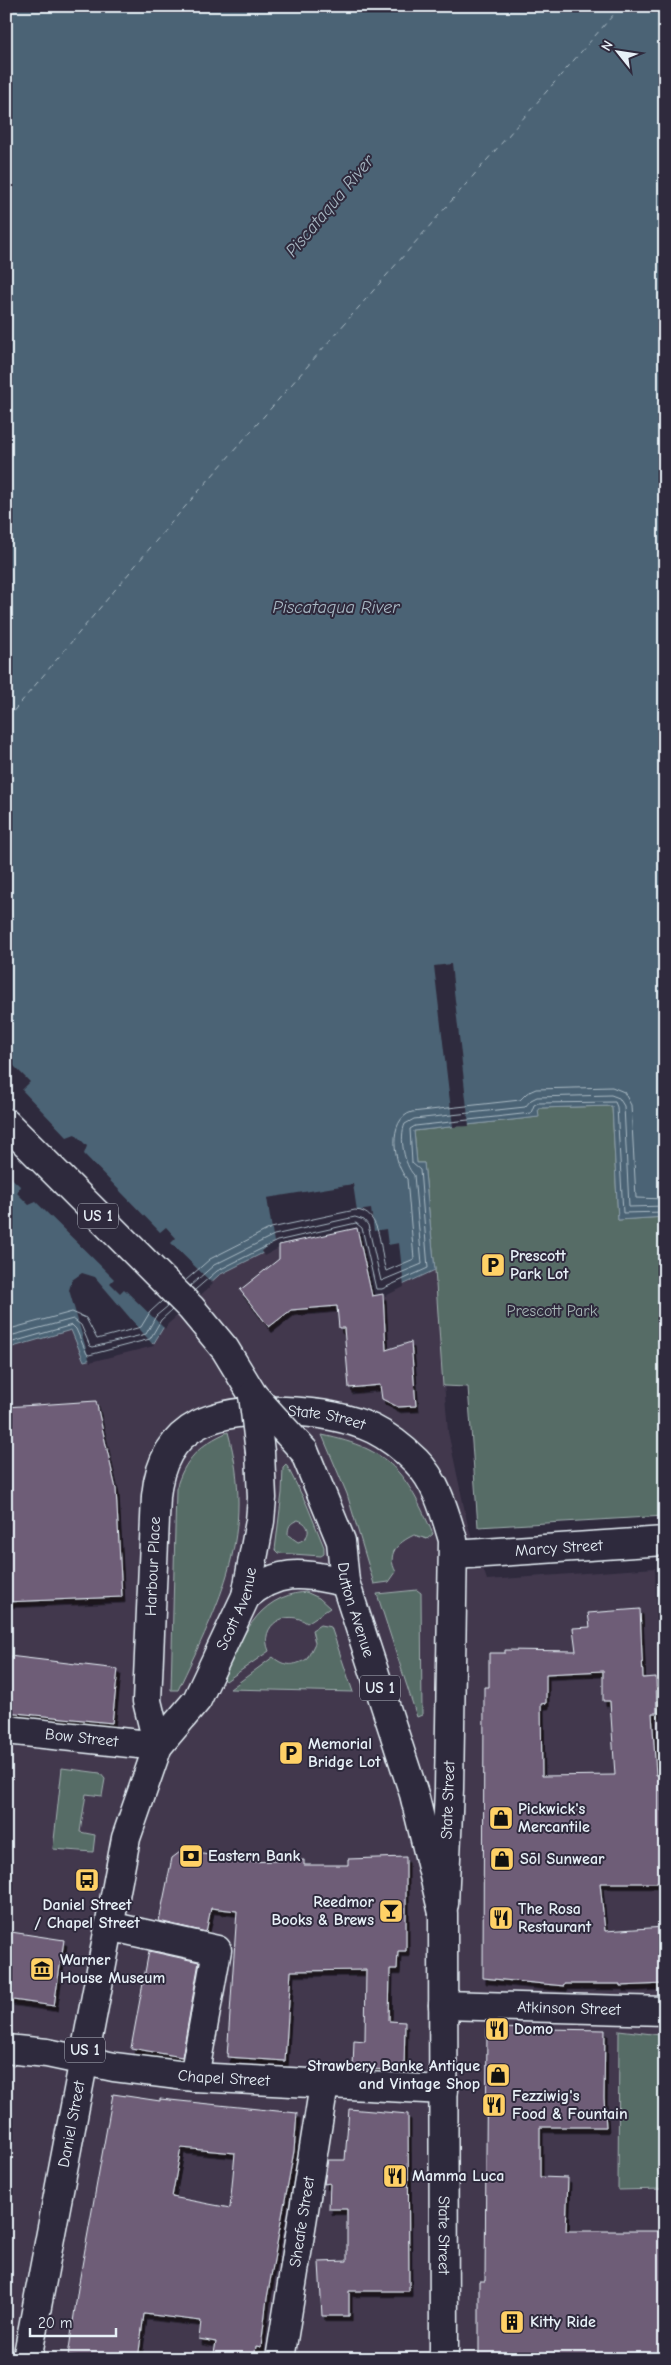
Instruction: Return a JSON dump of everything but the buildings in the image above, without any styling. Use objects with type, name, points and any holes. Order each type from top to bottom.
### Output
[{"type":"street","name":"US 1","points":[[6,1123],[191,1308],[225,1349],[253,1395]]},
{"type":"street","name":"Dutton Avenue","points":[[253,1395],[304,1451],[341,1541],[345,1582],[414,1794],[444,1914]]},
{"type":"street","name":"Scott Avenue","points":[[158,1746],[197,1700],[246,1596],[260,1520],[262,1498],[260,1452],[253,1395]]},
{"type":"street","name":"State Street","points":[[219,1415],[256,1410],[316,1412],[350,1420],[384,1435],[418,1463],[432,1483],[442,1503],[450,1530],[454,1555],[450,1616],[449,1789],[444,1914],[444,2359]]},
{"type":"street","name":"Harbour Place","points":[[158,1746],[147,1701],[157,1482],[167,1456],[178,1441],[194,1426],[219,1415]]},
{"type":"street","name":"Marcy Street","points":[[454,1555],[665,1541]]},
{"type":"street","points":[[246,1596],[258,1585],[273,1578],[289,1574],[306,1574],[345,1582]]},
{"type":"street","name":"Bow Street","points":[[6,1730],[158,1746]]},
{"type":"street","name":"Daniel Street","points":[[27,2359],[126,1838],[158,1746]]},
{"type":"street","points":[[109,1926],[217,1950],[194,2078]]},
{"type":"street","name":"Atkinson Street","points":[[443,2005],[665,2012]]},
{"type":"street","name":"Chapel Street","points":[[6,2050],[47,2053],[194,2078],[444,2090]]},
{"type":"street","name":"Sheafe Street","points":[[280,2359],[324,2085]]},
{"type":"shaded area","points":[[357,1228],[383,1294],[435,1270],[448,1432],[468,1526],[487,1580],[655,1568],[665,1884],[665,2359],[6,2359],[6,1349],[71,1330],[166,1323],[219,1275],[279,1245]]},
{"type":"green space","name":"Prescott Park","points":[[612,1106],[618,1220],[665,1217],[665,1516],[478,1527],[468,1387],[443,1386],[435,1270],[424,1163],[417,1163],[414,1131],[538,1117],[538,1108]]},
{"type":"green space","points":[[228,1432],[236,1469],[238,1503],[236,1535],[230,1566],[220,1596],[194,1657],[178,1690],[171,1690],[176,1489],[179,1479],[195,1454],[209,1442]]},
{"type":"green space","points":[[322,1435],[365,1448],[380,1456],[393,1467],[414,1495],[433,1534],[427,1539],[414,1535],[398,1545],[392,1560],[396,1572],[389,1582],[374,1584],[347,1494]]},
{"type":"green space","points":[[286,1464],[307,1505],[324,1547],[324,1554],[321,1556],[278,1553],[275,1550],[283,1467]],"holes":[[[295,1521],[302,1522],[307,1528],[308,1534],[303,1540],[298,1542],[288,1535],[288,1529]]]},
{"type":"green space","points":[[417,1590],[421,1593],[422,1715],[417,1717],[377,1594]]},
{"type":"green space","points":[[306,1592],[319,1598],[330,1608],[307,1623],[291,1617],[283,1618],[276,1622],[267,1634],[269,1651],[226,1681],[223,1679],[244,1635],[262,1611],[274,1602],[289,1595]]},
{"type":"green space","points":[[320,1625],[331,1627],[353,1692],[230,1689],[273,1657],[285,1664],[298,1663],[307,1659],[315,1643],[312,1630]]},
{"type":"green space","points":[[62,1768],[100,1773],[105,1779],[102,1796],[86,1794],[80,1832],[95,1835],[93,1852],[53,1849]]},
{"type":"green space","points":[[619,2030],[660,2035],[665,2038],[665,2189],[618,2190]]},
{"type":"water","name":"Piscataqua River","points":[[6,6],[665,6],[665,1217],[618,1220],[612,1106],[538,1108],[539,1117],[414,1131],[417,1163],[424,1163],[435,1270],[383,1294],[357,1228],[279,1245],[219,1275],[166,1323],[154,1343],[84,1361],[71,1330],[6,1349]]},
{"type":"pier","points":[[451,964],[469,1126],[453,1127],[434,966]]},
{"type":"pier","points":[[6,1058],[30,1082],[22,1090],[67,1137],[75,1134],[87,1146],[84,1154],[160,1232],[166,1227],[176,1238],[171,1243],[213,1284],[168,1324],[165,1329],[124,1289],[120,1293],[110,1283],[114,1279],[36,1202],[29,1205],[17,1193],[20,1186],[6,1173]]},
{"type":"pier","points":[[353,1184],[357,1211],[371,1209],[374,1231],[386,1229],[388,1245],[399,1243],[404,1287],[383,1297],[383,1294],[372,1296],[279,1248],[264,1256],[261,1251],[274,1242],[267,1198]]},
{"type":"pier","points":[[82,1273],[95,1277],[154,1346],[90,1362],[69,1290],[72,1280]]},
{"type":"ferry route","points":[[6,720],[171,523],[621,6]]},
{"type":"place","name":"Prescott Park Lot","points":[[493,1265]]},
{"type":"place","name":"Memorial Bridge Lot","points":[[291,1753]]},
{"type":"place","name":"Pickwick's Mercantile","points":[[501,1818]]},
{"type":"place","name":"Eastern Bank","points":[[191,1856]]},
{"type":"place","name":"Sōl Sunwear","points":[[502,1859]]},
{"type":"place","name":"Daniel Street / Chapel Street","points":[[87,1880]]},
{"type":"place","name":"Reedmor Books & Brews","points":[[391,1911]]},
{"type":"place","name":"The Rosa Restaurant","points":[[501,1918]]},
{"type":"place","name":"Warner House Museum","points":[[42,1969]]},
{"type":"place","name":"Domo","points":[[497,2029]]},
{"type":"place","name":"Strawbery Banke Antique and Vintage Shop","points":[[498,2075]]},
{"type":"place","name":"Fezziwig's Food & Fountain","points":[[494,2105]]},
{"type":"place","name":"Mamma Luca","points":[[395,2176]]},
{"type":"place","name":"Kitty Ride","points":[[512,2322]]}]
